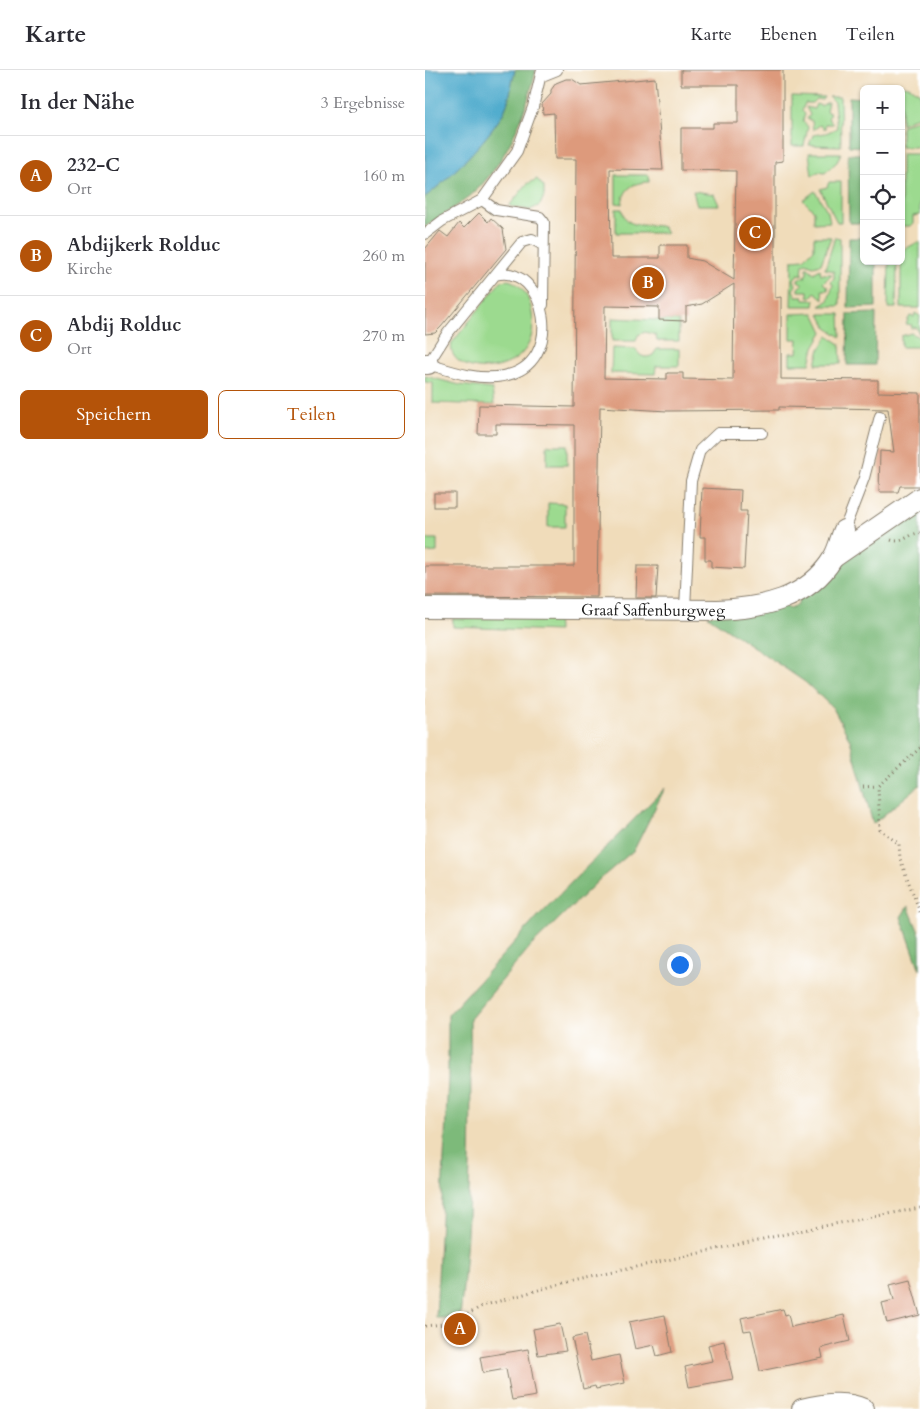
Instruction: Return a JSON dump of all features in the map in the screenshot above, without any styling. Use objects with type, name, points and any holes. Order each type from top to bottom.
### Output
[{"type":"street","points":[[833,558],[920,498]]},
{"type":"street","name":"Graaf Saffenburgweg","points":[[425,608],[718,610],[751,608],[779,601],[797,593],[815,580],[833,558],[844,530]]},
{"type":"street","points":[[801,1409],[837,1404],[853,1404],[865,1409]]},
{"type":"lane","points":[[425,234],[442,221],[482,200],[517,151],[528,123],[542,73],[557,70]]},
{"type":"lane","points":[[482,200],[497,210],[540,217],[545,228],[541,344],[529,364],[519,371],[503,376],[488,377],[426,364],[447,334],[522,242],[532,239],[543,245]]},
{"type":"lane","points":[[495,275],[505,273],[513,275],[536,295],[543,308]]},
{"type":"lane","points":[[844,530],[864,478],[880,416]]},
{"type":"lane","points":[[685,609],[691,481],[700,450],[718,433],[762,433]]},
{"type":"path","points":[[903,541],[916,533],[920,533]]},
{"type":"path","points":[[863,787],[878,786],[920,748]]},
{"type":"path","points":[[878,786],[880,830],[899,844],[901,859],[920,912]]},
{"type":"path","points":[[425,1326],[453,1323],[482,1306],[563,1283],[813,1228],[920,1208]]},
{"type":"green space","points":[[515,70],[536,70],[520,122],[503,155],[482,185],[469,197],[425,227],[425,197],[467,159],[496,125],[507,105]]},
{"type":"green space","points":[[905,86],[920,93],[920,115],[905,122]]},
{"type":"green space","points":[[792,96],[824,97],[822,100],[816,99],[812,103],[805,103],[802,111],[805,114],[803,121],[808,127],[804,146],[792,146]]},
{"type":"green space","points":[[829,97],[840,97],[841,146],[809,145],[813,135],[826,133],[837,128],[834,102]]},
{"type":"green space","points":[[849,97],[860,98],[860,147],[849,146]]},
{"type":"green space","points":[[828,102],[826,111],[831,114],[828,118],[833,124],[825,124],[825,129],[820,125],[813,130],[812,121],[807,119],[810,115],[806,107],[814,109],[816,104],[821,106]]},
{"type":"green space","points":[[920,118],[920,147],[905,147],[905,124]]},
{"type":"green space","points":[[809,153],[841,153],[837,162],[825,173],[818,172],[812,176]]},
{"type":"green space","points":[[848,154],[860,154],[860,223],[849,223]]},
{"type":"green space","points":[[905,154],[920,154],[920,215],[913,216],[913,223],[910,226],[905,226]]},
{"type":"green space","points":[[616,175],[649,175],[649,182],[634,185],[627,190],[622,204],[616,203]]},
{"type":"green space","points":[[537,179],[544,187],[544,196],[540,205],[530,210],[509,206],[527,184]]},
{"type":"green space","points":[[829,182],[841,182],[841,222],[837,222],[820,189],[827,187]]},
{"type":"green space","points":[[693,191],[714,194],[719,205],[697,205]]},
{"type":"green space","points":[[815,191],[828,212],[830,222],[814,223],[814,211],[803,200]]},
{"type":"green space","points":[[616,209],[622,209],[628,221],[638,225],[663,227],[667,233],[616,233]]},
{"type":"green space","points":[[814,237],[831,237],[821,264],[813,266],[806,263],[803,265],[802,275],[798,274],[794,279],[796,285],[793,290],[796,296],[803,296],[804,300],[815,300],[814,306],[791,306],[792,260],[804,259],[814,249]]},
{"type":"green space","points":[[835,237],[840,238],[840,306],[820,306],[828,301],[833,285],[831,282],[834,278],[834,271],[825,269]]},
{"type":"green space","points":[[849,238],[860,238],[860,265],[876,265],[876,307],[848,308]]},
{"type":"green space","points":[[920,241],[920,308],[901,308],[901,265],[905,265],[905,249]]},
{"type":"green space","points":[[889,265],[897,265],[896,308],[888,308]]},
{"type":"green space","points":[[807,267],[814,273],[820,269],[821,274],[832,274],[823,283],[828,287],[828,290],[822,290],[823,299],[815,292],[811,297],[808,296],[808,291],[798,291],[798,288],[803,284],[798,279],[806,277],[804,276],[807,274]]},
{"type":"green space","points":[[508,280],[517,284],[523,290],[531,308],[532,333],[525,350],[511,362],[495,368],[478,368],[463,364],[454,355],[452,343],[501,281]]},
{"type":"green space","points":[[814,313],[823,332],[814,347],[810,364],[790,364],[790,353],[797,353],[798,339],[791,339],[791,314]]},
{"type":"green space","points":[[876,313],[875,365],[847,365],[848,314]]},
{"type":"green space","points":[[915,313],[920,316],[919,334],[916,327],[911,329],[912,325],[906,324],[910,316],[914,317]]},
{"type":"green space","points":[[820,314],[840,314],[841,337],[827,328]]},
{"type":"green space","points":[[612,318],[679,321],[679,341],[657,341],[656,335],[645,332],[638,335],[636,341],[612,341]]},
{"type":"green space","points":[[911,333],[920,338],[920,347],[901,347],[901,336]]},
{"type":"green space","points":[[828,336],[840,344],[841,364],[816,364],[820,349]]},
{"type":"green space","points":[[612,348],[636,349],[639,354],[645,357],[653,355],[657,349],[679,349],[679,366],[656,366],[655,374],[611,373]]},
{"type":"green space","points":[[425,376],[460,385],[492,389],[494,405],[433,403],[433,383],[425,382]]},
{"type":"green space","points":[[547,445],[567,445],[567,465],[547,465]]},
{"type":"green space","points":[[548,503],[565,504],[565,527],[548,527]]},
{"type":"green space","points":[[920,504],[920,785],[873,824],[850,740],[833,708],[805,682],[708,616],[783,605],[790,609],[798,604],[799,597]]},
{"type":"green space","points":[[425,539],[437,539],[437,552],[425,553]]},
{"type":"green space","points":[[557,615],[558,631],[453,627],[453,618]]},
{"type":"green space","points":[[665,788],[634,850],[600,879],[530,947],[470,1019],[470,1169],[464,1281],[460,1318],[436,1318],[448,1078],[448,1015],[541,913]]},
{"type":"green space","points":[[908,906],[920,935],[920,970],[901,917]]},
{"type":"water","points":[[425,70],[515,70],[507,105],[496,125],[467,159],[425,197]]},
{"type":"building","points":[[681,70],[783,70],[783,161],[775,162],[775,298],[781,297],[781,379],[878,380],[878,392],[920,393],[920,486],[900,486],[898,492],[879,492],[880,451],[894,452],[888,409],[779,407],[779,410],[667,411],[600,407],[597,597],[425,596],[425,566],[574,566],[574,425],[496,424],[496,434],[478,434],[479,405],[574,407],[576,159],[555,159],[554,113],[543,114],[542,104],[551,94],[551,90],[556,83],[566,79],[572,79],[581,85],[655,78],[663,170],[610,169],[611,258],[660,258],[660,245],[687,245],[687,258],[702,261],[734,280],[736,171],[681,170],[681,128],[713,128],[713,123],[738,123],[738,85],[681,85]],"holes":[[[734,284],[733,380],[683,379],[683,373],[667,373],[667,379],[604,378],[605,306],[659,307],[659,320],[686,321],[686,307],[702,304]]]},
{"type":"building","points":[[479,213],[488,222],[491,218],[503,229],[506,249],[441,327],[435,333],[425,334],[425,249],[440,231],[448,237],[459,223],[464,228]]},
{"type":"building","points":[[702,488],[741,490],[740,511],[747,511],[744,569],[711,567],[711,560],[705,560],[705,537],[700,537]]},
{"type":"building","points":[[434,493],[455,493],[455,507],[434,507]]},
{"type":"building","points":[[637,566],[658,566],[656,598],[636,598]]},
{"type":"building","points":[[910,1279],[920,1315],[887,1323],[882,1303],[894,1300],[890,1284]]},
{"type":"building","points":[[783,1309],[785,1315],[788,1314],[791,1327],[844,1315],[850,1341],[821,1348],[823,1358],[760,1371],[751,1330],[744,1331],[741,1318]]},
{"type":"building","points":[[665,1315],[672,1352],[657,1356],[654,1345],[635,1349],[629,1322]]},
{"type":"building","points":[[560,1324],[566,1351],[538,1355],[533,1329]]},
{"type":"building","points":[[585,1335],[591,1361],[619,1355],[625,1383],[596,1389],[595,1386],[583,1389],[572,1338]]},
{"type":"building","points":[[724,1341],[733,1379],[689,1387],[685,1367],[712,1361],[708,1345]]},
{"type":"building","points":[[528,1349],[536,1396],[512,1400],[506,1369],[483,1373],[480,1357]]},
{"type":"place","name":"Abdij Rolduc","points":[[755,233]]},
{"type":"place","name":"Abdijkerk Rolduc","points":[[648,283]]},
{"type":"place","name":"232-C","points":[[460,1329]]}]
